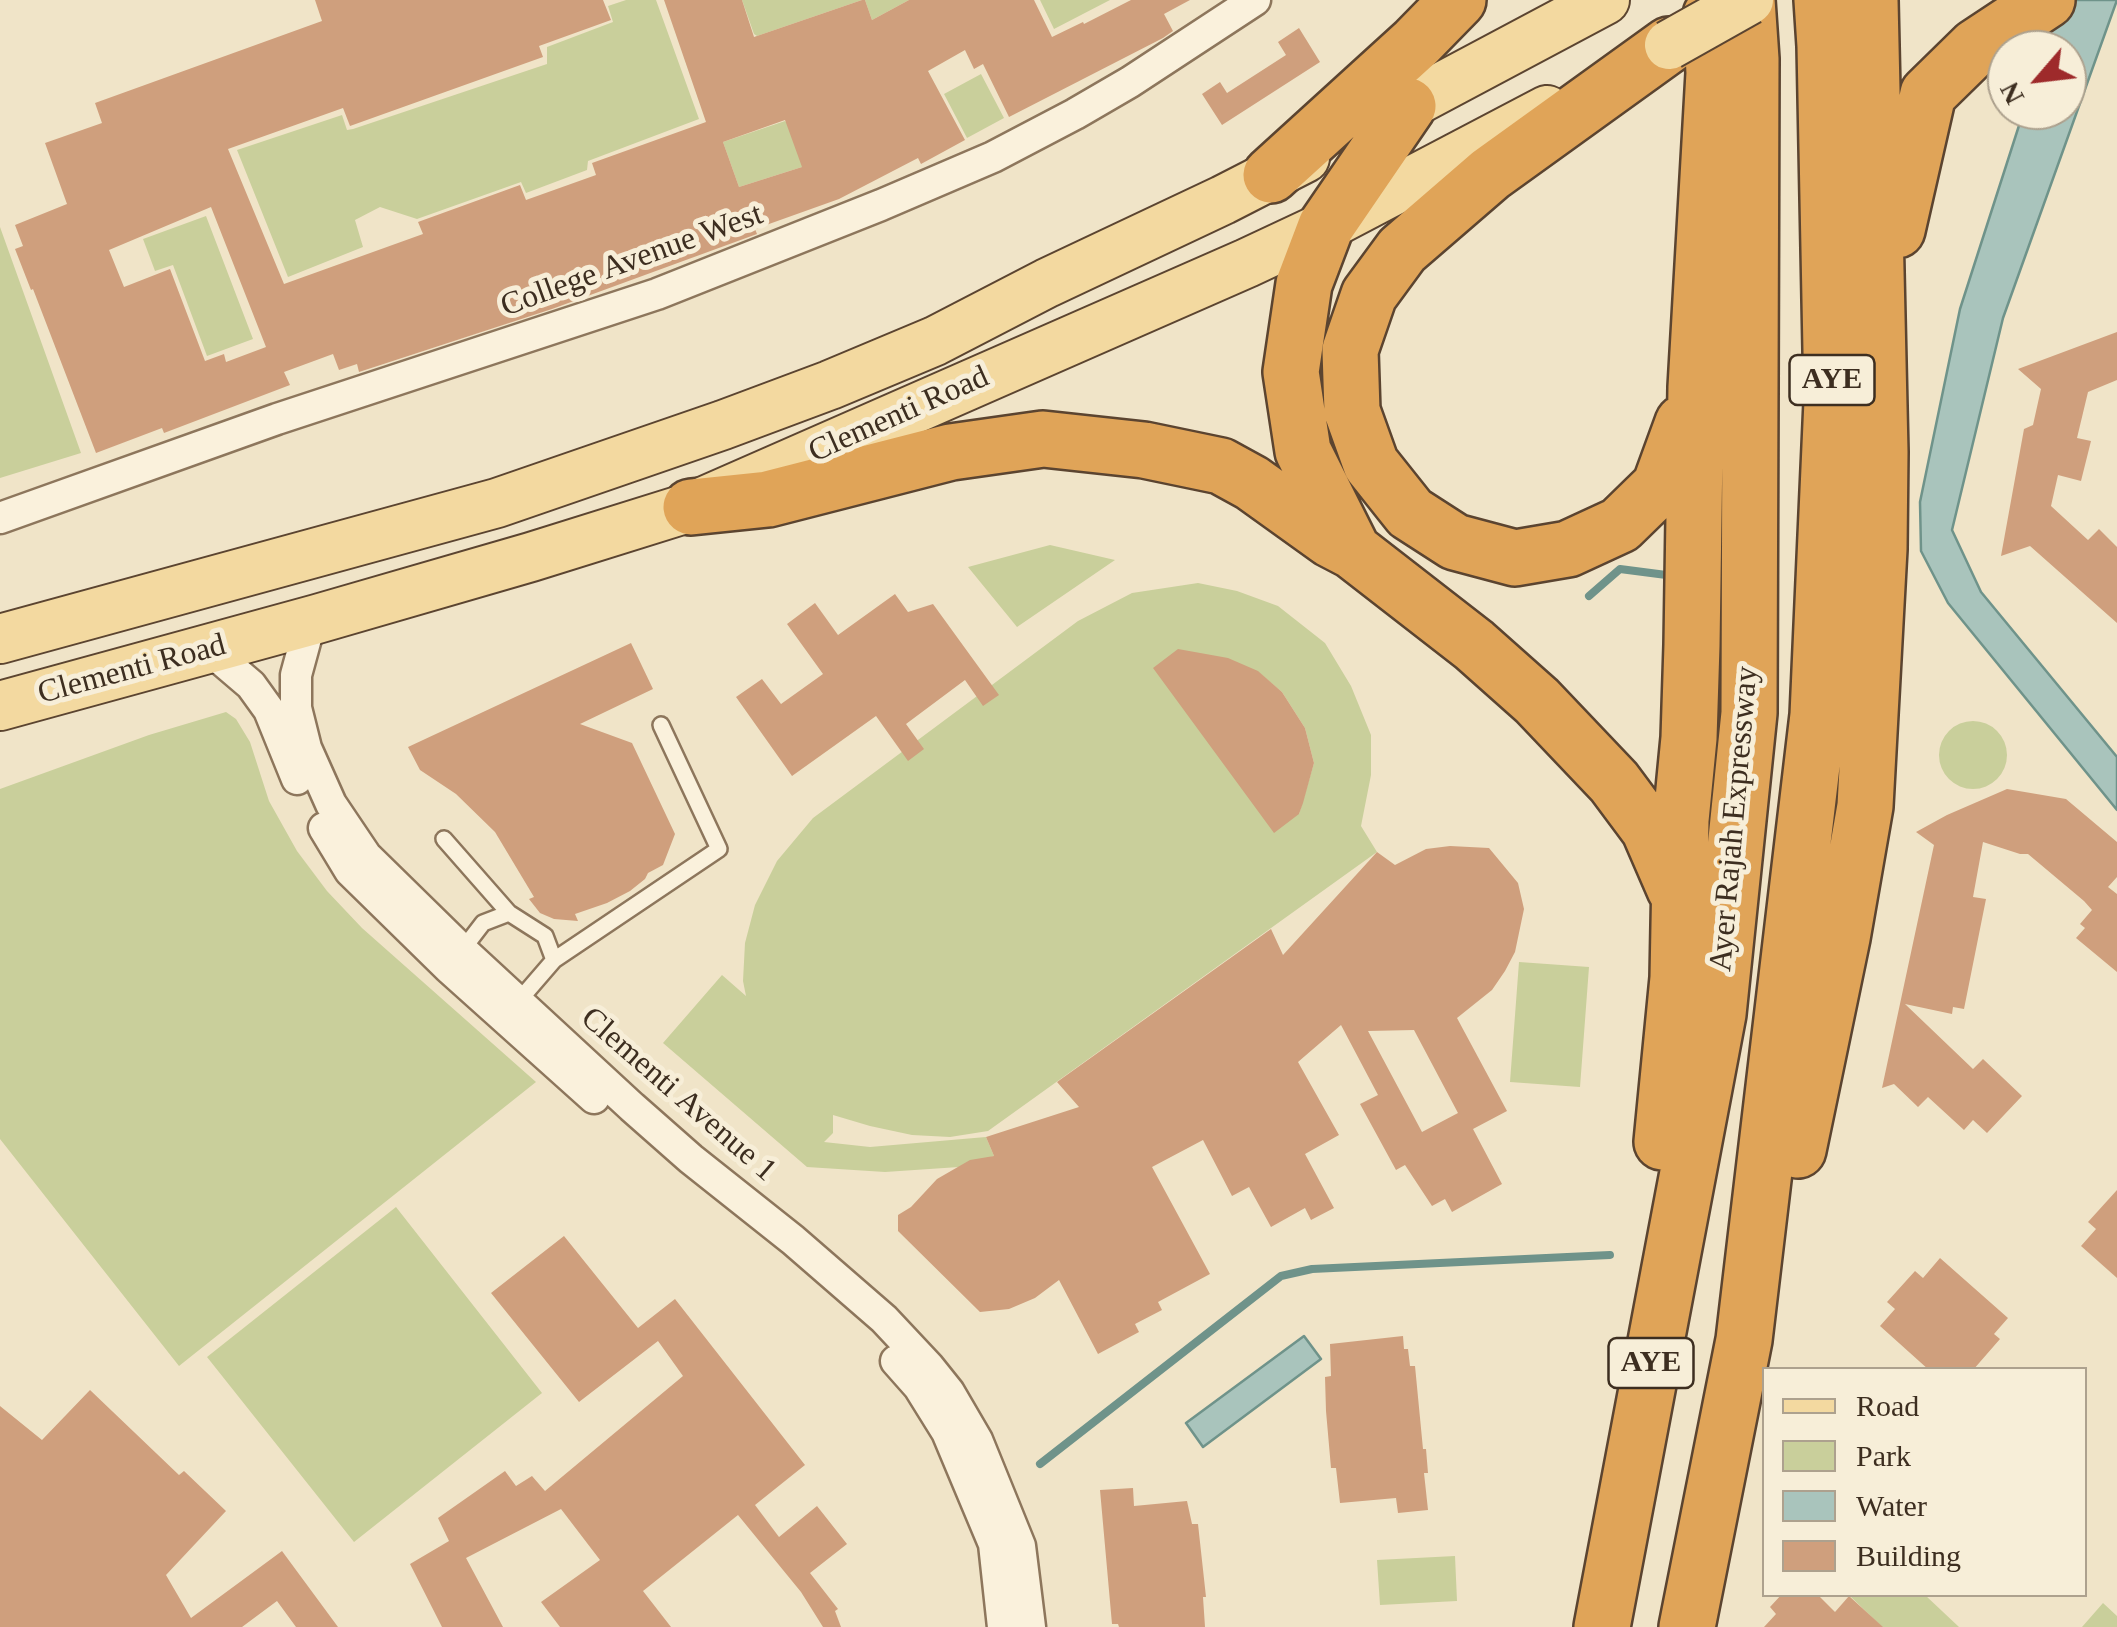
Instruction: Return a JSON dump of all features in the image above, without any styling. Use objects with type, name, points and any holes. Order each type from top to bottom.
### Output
[{"type":"highway","points":[[1271,175],[1416,44],[1458,0]]},
{"type":"highway","points":[[1678,1223],[1668,1185],[1662,1135],[1678,978],[1678,896],[1692,645],[1696,387],[1714,74],[1710,0]]},
{"type":"highway","name":"Ayer Rajah Expressway","points":[[1602,1627],[1718,1014],[1750,714],[1748,0]]},
{"type":"highway","name":"Ayer Rajah Expressway","points":[[1687,1627],[1744,1340],[1818,714],[1832,401],[1822,0]]},
{"type":"highway","points":[[1744,1340],[1788,1199],[1842,938],[1864,806],[1888,772],[1901,609],[1879,549],[1879,308],[1870,0]]},
{"type":"highway","points":[[1879,308],[1928,94],[1976,47],[2040,4]]},
{"type":"highway","points":[[1669,45],[1490,174],[1402,250],[1369,294],[1350,350],[1352,411],[1371,464],[1410,513],[1455,542],[1514,558],[1568,549],[1620,525],[1660,486],[1696,387]]},
{"type":"highway","points":[[1353,551],[1303,451],[1291,372],[1304,284],[1326,226],[1408,106]]},
{"type":"highway","points":[[690,507],[768,498],[951,452],[1043,439],[1144,450],[1221,466],[1252,483],[1330,540],[1353,551],[1474,645],[1524,690],[1614,782],[1650,829],[1678,896]]},
{"type":"main road","name":"Clementi Road","points":[[0,640],[497,503],[830,385],[935,341],[1271,175],[1605,0]]},
{"type":"main road","name":"Clementi Road","points":[[0,706],[317,619],[690,507],[1326,226],[1748,0]]},
{"type":"street","name":"College Avenue West","points":[[0,518],[277,419],[657,294],[881,205],[993,157],[1075,114],[1130,82],[1238,5]]},
{"type":"street","name":"Clementi Avenue 1","points":[[317,619],[308,630],[296,675],[296,708],[306,748],[331,804],[366,856],[455,959]]},
{"type":"street","name":"Clementi Avenue 1","points":[[199,652],[216,656],[251,685],[269,710],[297,779],[350,871],[676,1146],[795,1253],[884,1320],[929,1367],[977,1440],[1020,1546],[1030,1627]]},
{"type":"street","name":"Clementi Avenue 1","points":[[795,1253],[919,1387],[947,1432],[994,1544],[1003,1627]]},
{"type":"lane","points":[[511,1010],[554,960],[719,848],[661,725]]},
{"type":"lane","points":[[444,839],[509,913],[545,936],[554,960]]},
{"type":"lane","points":[[455,959],[483,923],[509,913]]},
{"type":"lane","points":[[947,1432],[962,1440],[977,1440]]},
{"type":"green space","points":[[626,0],[656,0],[699,119],[588,161],[587,170],[526,193],[521,182],[417,219],[380,207],[355,220],[363,247],[288,277],[237,150],[342,115],[347,130],[353,129],[547,64],[547,47],[613,22],[608,6]]},
{"type":"green space","points":[[742,0],[862,0],[757,36]]},
{"type":"green space","points":[[865,0],[909,0],[872,20]]},
{"type":"green space","points":[[1040,0],[1110,0],[1054,29]]},
{"type":"green space","points":[[981,74],[1004,118],[967,138],[944,94]]},
{"type":"green space","points":[[785,121],[824,160],[739,187],[723,142]]},
{"type":"green space","points":[[206,216],[253,339],[207,356],[173,265],[155,271],[143,239]]},
{"type":"green space","points":[[0,227],[81,453],[0,478]]},
{"type":"green space","points":[[1050,545],[1115,560],[1017,627],[968,567]]},
{"type":"green space","points":[[1198,583],[1237,591],[1278,606],[1325,643],[1351,686],[1371,735],[1371,775],[1361,826],[1377,852],[988,1131],[950,1137],[912,1135],[833,1115],[833,1133],[824,1142],[870,1147],[986,1137],[994,1156],[959,1167],[885,1172],[807,1167],[663,1043],[722,975],[746,996],[745,943],[755,905],[777,861],[813,818],[1078,621],[1132,593]],"holes":[[[1257,671],[1282,692],[1305,728],[1314,763],[1299,814]]]},
{"type":"green space","points":[[226,712],[236,719],[250,742],[269,801],[297,851],[327,891],[362,928],[536,1082],[179,1366],[0,1139],[0,789],[149,735]]},
{"type":"green space","points":[[1973,721],[1997,731],[2007,755],[1997,779],[1973,789],[1949,779],[1939,755],[1949,731]]},
{"type":"green space","points":[[1519,962],[1589,967],[1580,1087],[1510,1082]]},
{"type":"green space","points":[[396,1207],[542,1393],[354,1542],[207,1357]]},
{"type":"green space","points":[[1455,1556],[1457,1601],[1380,1605],[1377,1560]]},
{"type":"green space","points":[[1851,1597],[1927,1597],[1959,1627],[1882,1627]]},
{"type":"green space","points":[[2103,1603],[2117,1616],[2117,1627],[2082,1627]]},
{"type":"water","points":[[2062,0],[2117,0],[2087,84],[2087,30],[2050,30]]},
{"type":"water","points":[[2018,130],[2070,130],[2003,318],[1952,530],[1981,592],[2117,757],[2117,810],[1948,603],[1921,551],[1920,502],[1960,309]]},
{"type":"water","points":[[1304,1336],[1321,1359],[1203,1447],[1186,1423]]},
{"type":"building","points":[[315,0],[603,0],[611,20],[539,46],[543,57],[350,126],[343,108],[228,149],[284,284],[423,234],[418,222],[520,185],[526,200],[596,175],[592,163],[706,122],[664,0],[742,0],[754,37],[862,0],[872,20],[909,0],[1034,0],[1052,37],[1131,0],[1190,0],[1164,14],[1173,31],[1163,38],[1009,117],[983,64],[974,69],[965,50],[928,71],[965,140],[921,164],[918,158],[839,199],[755,229],[757,234],[552,309],[359,372],[357,364],[339,370],[333,354],[284,372],[290,385],[164,433],[162,428],[96,453],[15,249],[23,246],[15,225],[67,204],[45,143],[102,123],[95,103],[322,21]],"holes":[[[785,120],[802,167],[739,187],[723,142]],[[211,207],[266,347],[226,362],[224,354],[205,361],[170,269],[124,287],[109,250]]]},
{"type":"building","points":[[1299,28],[1320,62],[1222,125],[1202,94],[1220,82],[1227,93],[1286,55],[1278,42]]},
{"type":"building","points":[[2117,332],[2117,380],[2088,392],[2077,438],[2091,441],[2081,481],[2058,475],[2051,506],[2088,540],[2099,529],[2117,547],[2117,623],[2030,546],[2001,556],[2024,429],[2033,425],[2041,389],[2018,369]]},
{"type":"building","points":[[895,594],[908,612],[933,604],[999,695],[983,706],[965,680],[906,724],[924,749],[908,761],[876,716],[792,776],[736,697],[762,679],[781,704],[823,674],[787,624],[815,603],[838,635]]},
{"type":"building","points":[[631,643],[653,689],[580,724],[632,743],[675,834],[663,865],[630,891],[575,914],[578,921],[554,919],[540,913],[529,899],[534,897],[495,832],[456,794],[420,770],[408,747]]},
{"type":"building","points":[[1178,649],[1228,658],[1258,671],[1282,692],[1305,728],[1314,763],[1303,803],[1299,814],[1274,833],[1153,668]]},
{"type":"building","points":[[2007,789],[2066,799],[2117,842],[2117,877],[2108,887],[2117,894],[2117,972],[2076,938],[2085,928],[2080,924],[2092,910],[2084,901],[2028,854],[1983,842],[1973,897],[1986,899],[1964,1009],[1953,1007],[1952,1014],[1905,1004],[1973,1069],[1983,1059],[2022,1096],[1987,1133],[1973,1120],[1964,1130],[1928,1097],[1918,1107],[1894,1084],[1882,1088],[1934,845],[1916,832]]},
{"type":"building","points":[[1489,848],[1518,883],[1524,909],[1515,952],[1505,971],[1492,990],[1457,1018],[1507,1111],[1473,1129],[1502,1184],[1452,1212],[1445,1199],[1432,1206],[1405,1165],[1396,1170],[1360,1104],[1378,1095],[1341,1025],[1298,1062],[1339,1135],[1305,1154],[1334,1208],[1311,1220],[1305,1208],[1271,1227],[1249,1187],[1232,1196],[1203,1140],[1152,1167],[1210,1274],[1158,1302],[1162,1310],[1135,1324],[1139,1332],[1098,1354],[1059,1280],[1035,1298],[1009,1309],[980,1312],[898,1231],[898,1215],[937,1179],[970,1160],[994,1156],[986,1137],[1079,1107],[1057,1082],[1271,929],[1283,955],[1377,852],[1395,865],[1426,849]],"holes":[[[1414,1030],[1458,1113],[1422,1132],[1368,1031]]]},
{"type":"building","points":[[2117,1190],[2117,1278],[2081,1246],[2096,1229],[2088,1222]]},
{"type":"building","points":[[564,1236],[638,1328],[675,1299],[805,1465],[755,1505],[779,1537],[817,1506],[847,1544],[810,1573],[838,1609],[835,1611],[841,1627],[823,1627],[801,1592],[738,1515],[643,1591],[671,1627],[560,1627],[541,1602],[600,1560],[561,1509],[466,1558],[503,1627],[442,1627],[410,1564],[449,1541],[438,1518],[505,1471],[516,1486],[532,1476],[545,1491],[683,1376],[658,1341],[579,1402],[491,1293]]},
{"type":"building","points":[[1940,1258],[2008,1318],[1994,1334],[2000,1339],[1976,1367],[1926,1367],[1880,1326],[1895,1309],[1887,1302],[1915,1271],[1923,1278]]},
{"type":"building","points":[[1403,1336],[1410,1366],[1415,1366],[1426,1449],[1428,1510],[1398,1513],[1396,1498],[1340,1503],[1336,1468],[1331,1468],[1326,1411],[1325,1377],[1331,1376],[1330,1344]]},
{"type":"building","points":[[90,1390],[179,1475],[184,1471],[226,1511],[166,1575],[191,1618],[282,1551],[338,1627],[296,1627],[277,1601],[242,1627],[0,1627],[0,1406],[42,1440]]},
{"type":"building","points":[[1133,1488],[1134,1506],[1187,1501],[1192,1524],[1198,1524],[1206,1597],[1205,1627],[1112,1624],[1100,1490]]},
{"type":"building","points":[[1779,1597],[1820,1597],[1835,1612],[1850,1597],[1883,1627],[1764,1627],[1776,1614],[1770,1607]]},
{"type":"waterway","points":[[1589,596],[1620,569],[1674,576]]},
{"type":"waterway","points":[[1040,1464],[1281,1276],[1312,1269],[1610,1255]]}]
